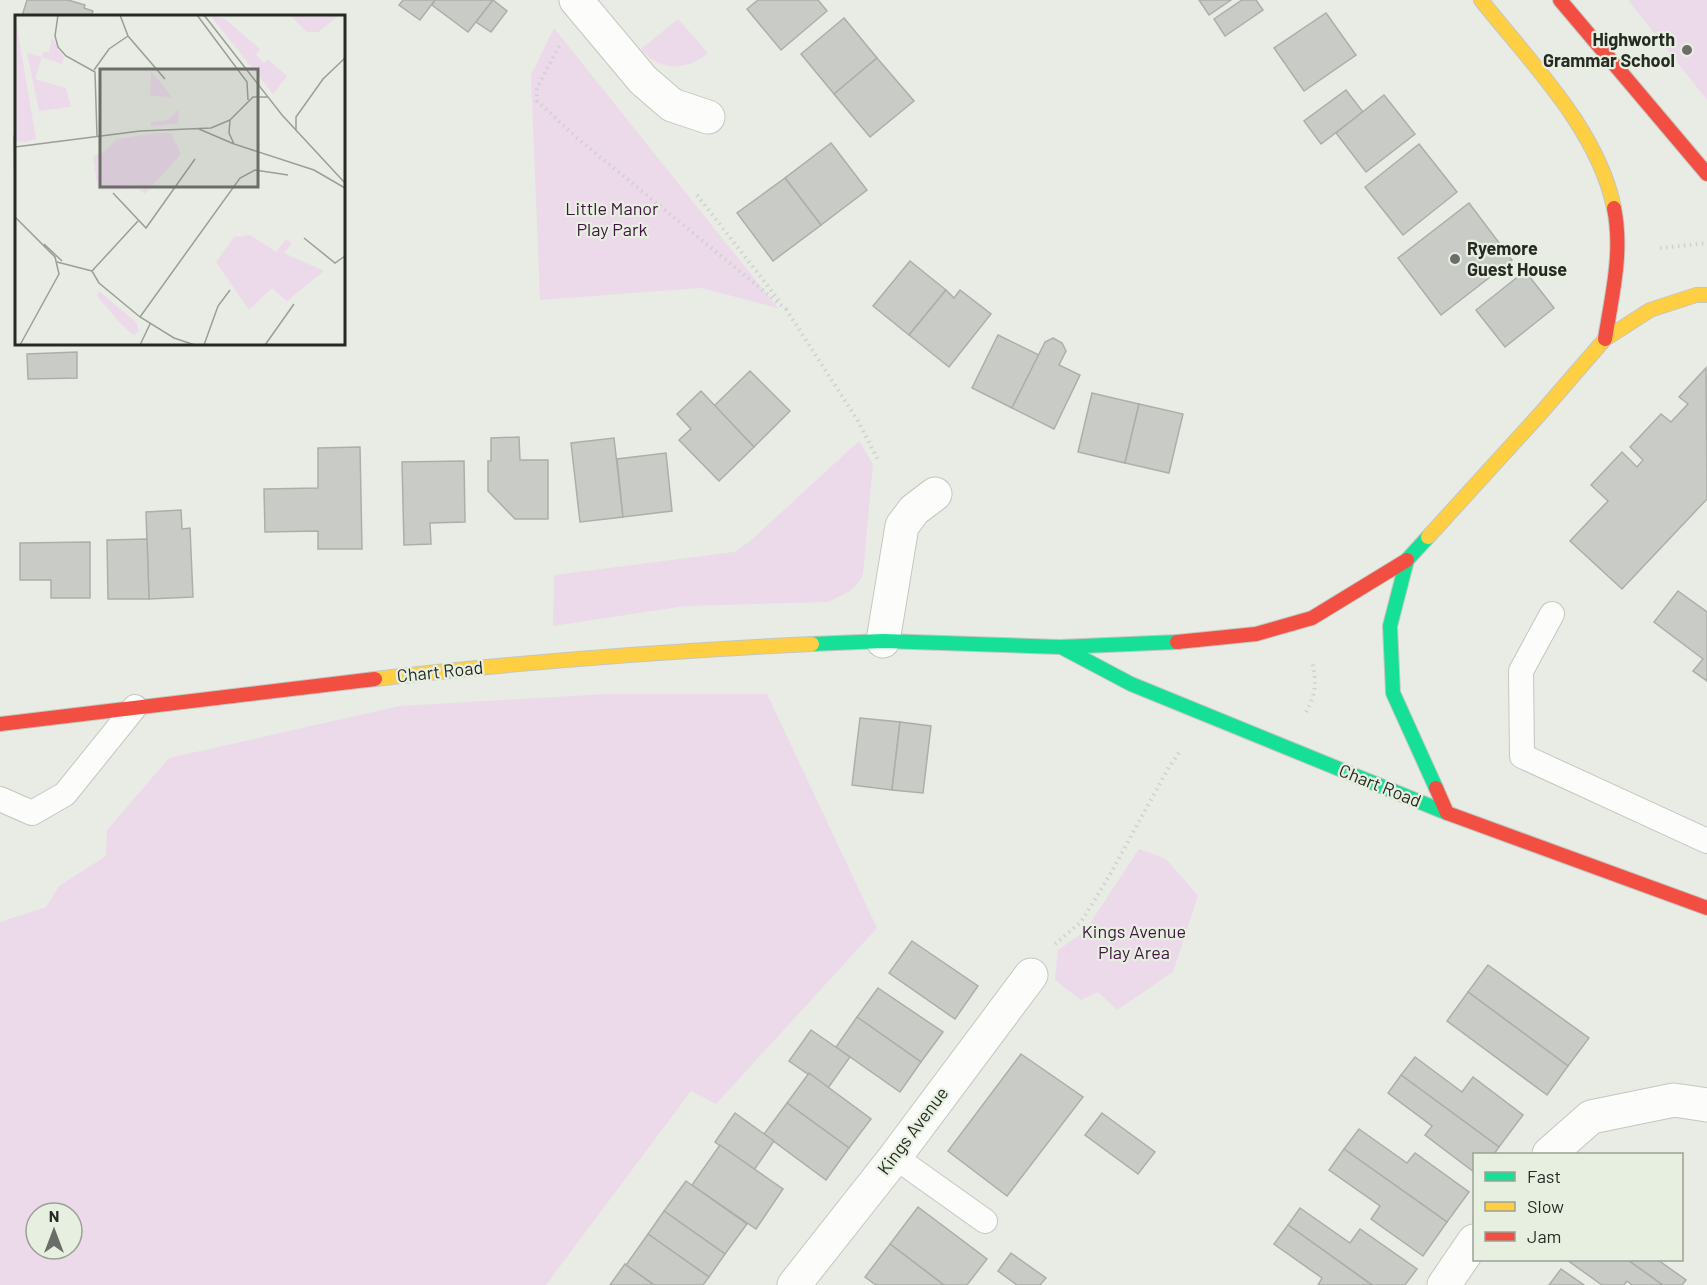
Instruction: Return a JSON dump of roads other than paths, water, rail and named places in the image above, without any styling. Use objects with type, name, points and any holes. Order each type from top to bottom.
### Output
[{"type":"street","points":[[576,0],[643,80],[672,105],[708,117]]},
{"type":"street","points":[[1481,0],[1553,91],[1593,148],[1602,170],[1614,205],[1618,248],[1605,339]]},
{"type":"street","points":[[1560,0],[1707,174]]},
{"type":"street","points":[[1447,813],[1393,693],[1390,626],[1407,560],[1605,339],[1650,310],[1696,295],[1707,296]]},
{"type":"street","points":[[883,641],[902,525],[914,510],[935,494]]},
{"type":"street","name":"Chart Road","points":[[0,724],[135,706],[434,672],[713,649],[883,641],[1060,647],[1200,641],[1256,634],[1312,618],[1407,560]]},
{"type":"street","name":"Chart Road","points":[[1060,647],[1131,684],[1278,745],[1447,813],[1707,908]]},
{"type":"street","name":"Kings Avenue","points":[[794,1285],[895,1157],[1030,975]]},
{"type":"street","points":[[1551,1153],[1591,1117],[1674,1100],[1707,1105]]},
{"type":"street","points":[[1444,1285],[1473,1242]]},
{"type":"lane","points":[[1552,614],[1521,671],[1522,756],[1707,841]]},
{"type":"lane","points":[[0,799],[32,813],[65,794],[135,706]]},
{"type":"lane","points":[[895,1157],[985,1221]]},
{"type":"place","name":"Highworth Grammar School","points":[[1687,50]]},
{"type":"place","name":"Ryemore Guest House","points":[[1455,259]]},
{"type":"park label","name":"Little Manor Play Park","points":[[612,219]]},
{"type":"park label","name":"Kings Avenue Play Area","points":[[1134,942]]}]
